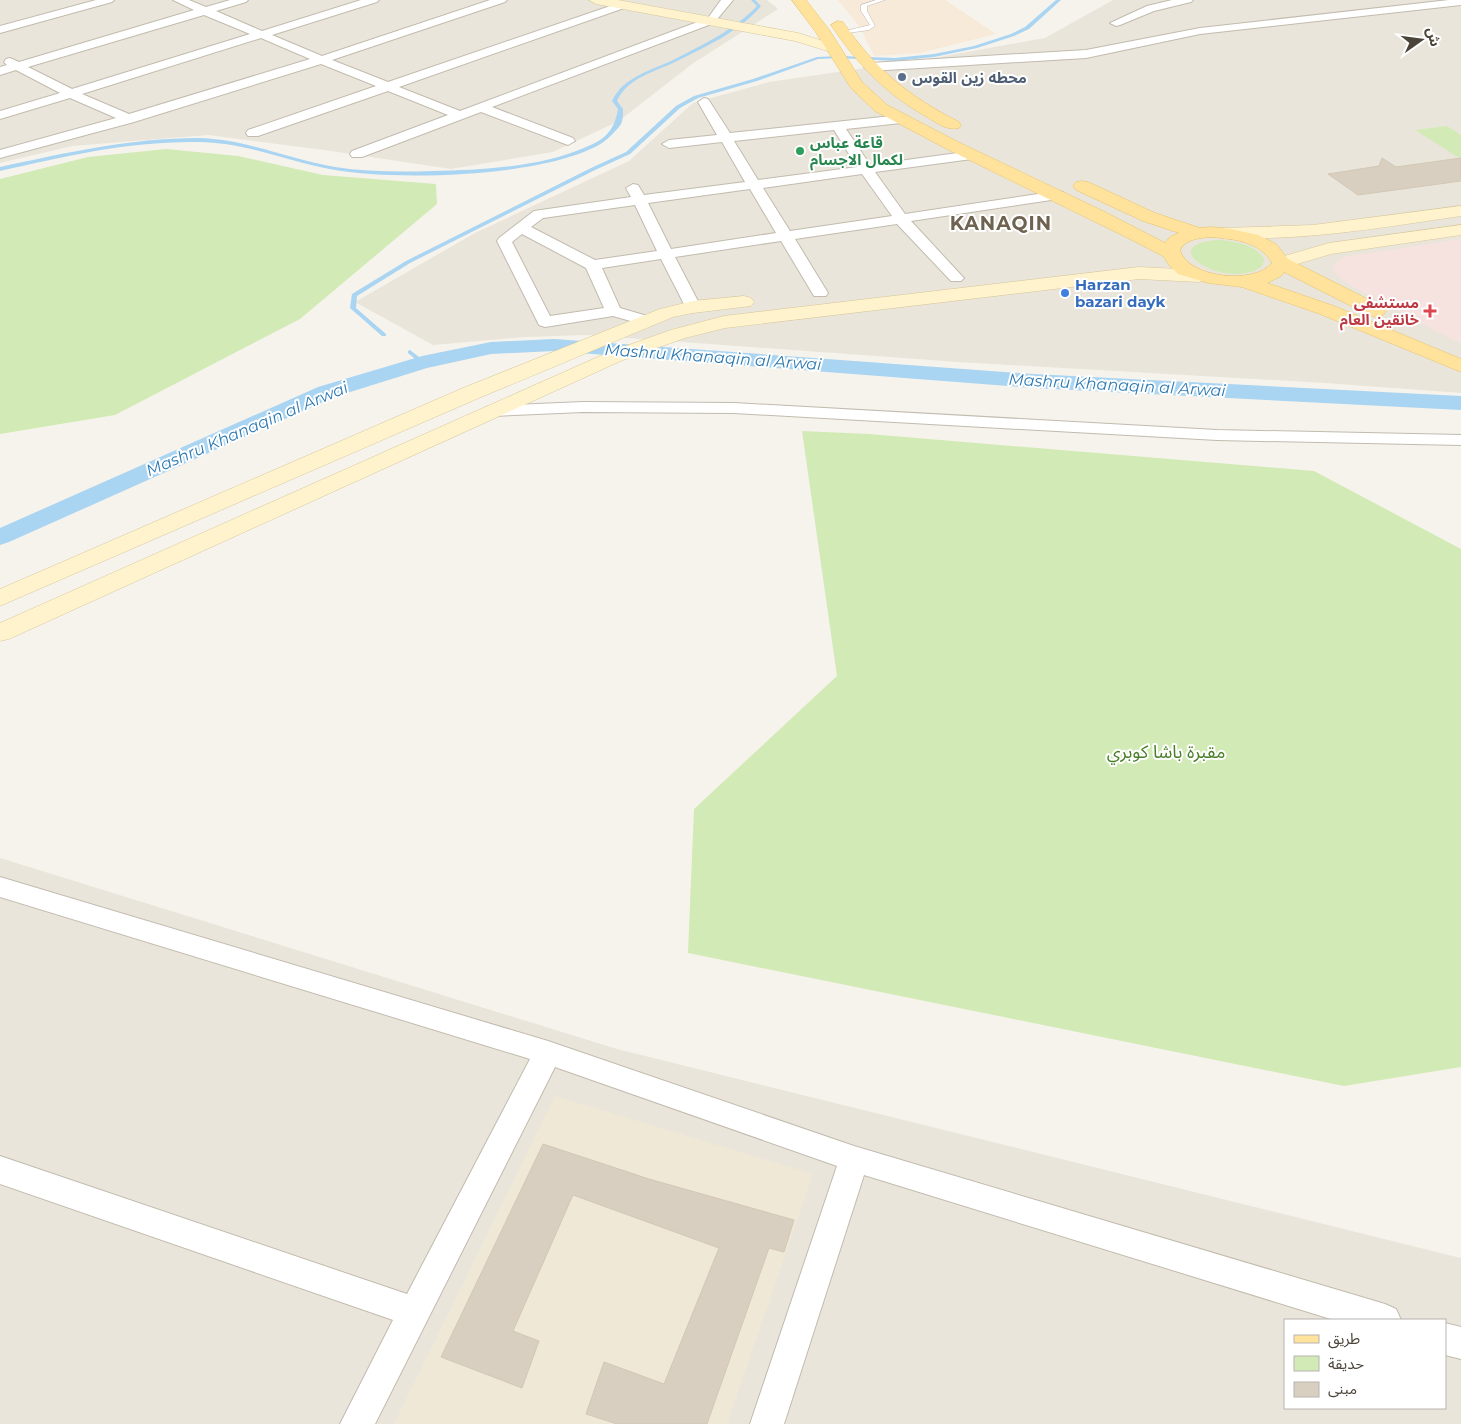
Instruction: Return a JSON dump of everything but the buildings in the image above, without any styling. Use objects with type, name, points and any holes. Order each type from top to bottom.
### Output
[{"type":"main road","points":[[596,0],[621,2],[763,28],[808,40],[835,50],[858,52]]},
{"type":"main road","points":[[799,0],[835,50],[850,79],[859,90],[881,108],[979,158],[1126,228],[1170,253],[1174,261],[1184,269],[1199,276],[1213,280],[1245,282],[1327,310],[1461,366]]},
{"type":"main road","points":[[832,18],[858,52],[894,90],[966,132]]},
{"type":"main road","points":[[881,108],[910,101]]},
{"type":"main road","points":[[979,158],[1008,152]]},
{"type":"main road","points":[[1069,181],[1149,217],[1198,233],[1290,233],[1461,211]]},
{"type":"main road","points":[[1281,263],[1329,249],[1461,230]]},
{"type":"main road","points":[[1170,253],[1171,246],[1177,240],[1198,233]]},
{"type":"main road","points":[[1224,233],[1241,236],[1269,247],[1278,255],[1281,263],[1343,296],[1407,324]]},
{"type":"main road","points":[[0,598],[462,397],[667,313],[693,307],[1170,253]]},
{"type":"main road","points":[[1245,282],[1271,276],[1278,270],[1281,263]]},
{"type":"main road","points":[[0,632],[616,356],[640,346],[708,325],[1139,273],[1199,276]]},
{"type":"main road","points":[[693,307],[708,325]]},
{"type":"street","points":[[0,30],[108,0]]},
{"type":"street","points":[[178,0],[462,116]]},
{"type":"street","points":[[0,71],[242,0]]},
{"type":"street","points":[[0,116],[373,0]]},
{"type":"street","points":[[0,154],[129,119],[322,60],[501,0]]},
{"type":"street","points":[[357,154],[715,20],[727,0]]},
{"type":"street","points":[[1116,23],[1151,8],[1187,0]]},
{"type":"street","points":[[253,133],[390,87],[621,2]]},
{"type":"street","points":[[858,52],[1086,54],[1200,31],[1461,2]]},
{"type":"street","points":[[0,57],[72,94],[129,119]]},
{"type":"street","points":[[704,102],[820,293]]},
{"type":"street","points":[[482,108],[568,141]]},
{"type":"street","points":[[669,144],[901,119]]},
{"type":"street","points":[[838,126],[866,170],[902,220],[956,278]]},
{"type":"street","points":[[648,321],[613,311],[545,322],[504,241],[539,214],[635,194],[754,185],[866,170],[979,158]]},
{"type":"street","points":[[635,194],[693,307]]},
{"type":"street","points":[[520,227],[593,265],[1058,195]]},
{"type":"street","points":[[593,265],[613,311]]},
{"type":"street","points":[[492,411],[583,407],[734,408],[1217,435],[1461,440]]},
{"type":"street","points":[[0,887],[548,1053],[854,1159],[1382,1319]]},
{"type":"street","points":[[357,1424],[548,1053]]},
{"type":"street","points":[[767,1424],[854,1159]]},
{"type":"street","points":[[0,1170],[415,1312]]},
{"type":"street","points":[[1446,1338],[1461,1344]]},
{"type":"lane","points":[[858,52],[869,28],[873,25],[864,11],[864,6],[882,0]]},
{"type":"shaded area","points":[[0,0],[767,0],[778,9],[692,64],[619,121],[553,152],[451,169],[208,135],[72,146],[0,163]]},
{"type":"shaded area","points":[[838,0],[945,0],[996,34],[920,53],[874,56],[860,27]]},
{"type":"shaded area","points":[[1113,0],[1461,0],[1461,393],[1325,383],[958,362],[587,335],[525,337],[433,345],[355,302],[475,233],[629,161],[693,103],[769,82],[934,58],[1045,38]]},
{"type":"shaded area","name":"مستشفى خانقين العام","points":[[1461,239],[1461,343],[1353,287],[1334,271],[1334,264],[1343,257]]},
{"type":"shaded area","points":[[0,858],[617,1049],[1461,1258],[1461,1424],[0,1424]]},
{"type":"shaded area","points":[[555,1096],[813,1174],[727,1424],[394,1424]]},
{"type":"green space","points":[[1447,126],[1461,135],[1461,159],[1415,130]]},
{"type":"green space","points":[[166,149],[238,156],[323,175],[436,184],[437,204],[300,319],[115,415],[0,434],[0,179],[88,157]]},
{"type":"green space","points":[[1220,240],[1239,243],[1256,250],[1264,259],[1263,265],[1249,272],[1233,274],[1216,271],[1202,265],[1193,257],[1191,250],[1200,243]]},
{"type":"green space","name":"مقبرة باشا كوبري","points":[[802,431],[869,434],[1314,471],[1461,549],[1461,1067],[1344,1086],[688,953],[694,809],[837,676]]},
{"type":"waterway","points":[[0,169],[74,153],[123,145],[198,140],[237,144],[315,164],[354,171],[379,173],[453,172],[496,169],[538,163],[574,154],[602,141],[619,122],[621,109],[614,101],[624,86],[640,76],[707,44],[741,23],[759,6],[753,0]]},
{"type":"waterway","points":[[384,335],[353,308],[354,295],[408,262],[628,153],[678,107],[696,97],[755,80],[817,58],[840,57],[895,60],[934,56],[995,42],[1027,28],[1059,0]]},
{"type":"waterway","name":"Mashru Khanaqin al Arwai","points":[[0,537],[326,392],[422,362],[491,348],[554,345],[1033,381],[1461,403]]},
{"type":"waterway","points":[[410,352],[422,362]]},
{"type":"place","name":"محطه زين القوس","points":[[902,77]]},
{"type":"place","name":"قاعة عباس لكمال الاجسام","points":[[800,151]]},
{"type":"place","name":"Harzan bazari dayk","points":[[1065,293]]},
{"type":"place","name":"مستشفى خانقين العام","points":[[1430,311]]},
{"type":"district","name":"KANAQIN","points":[[1001,223]]}]
